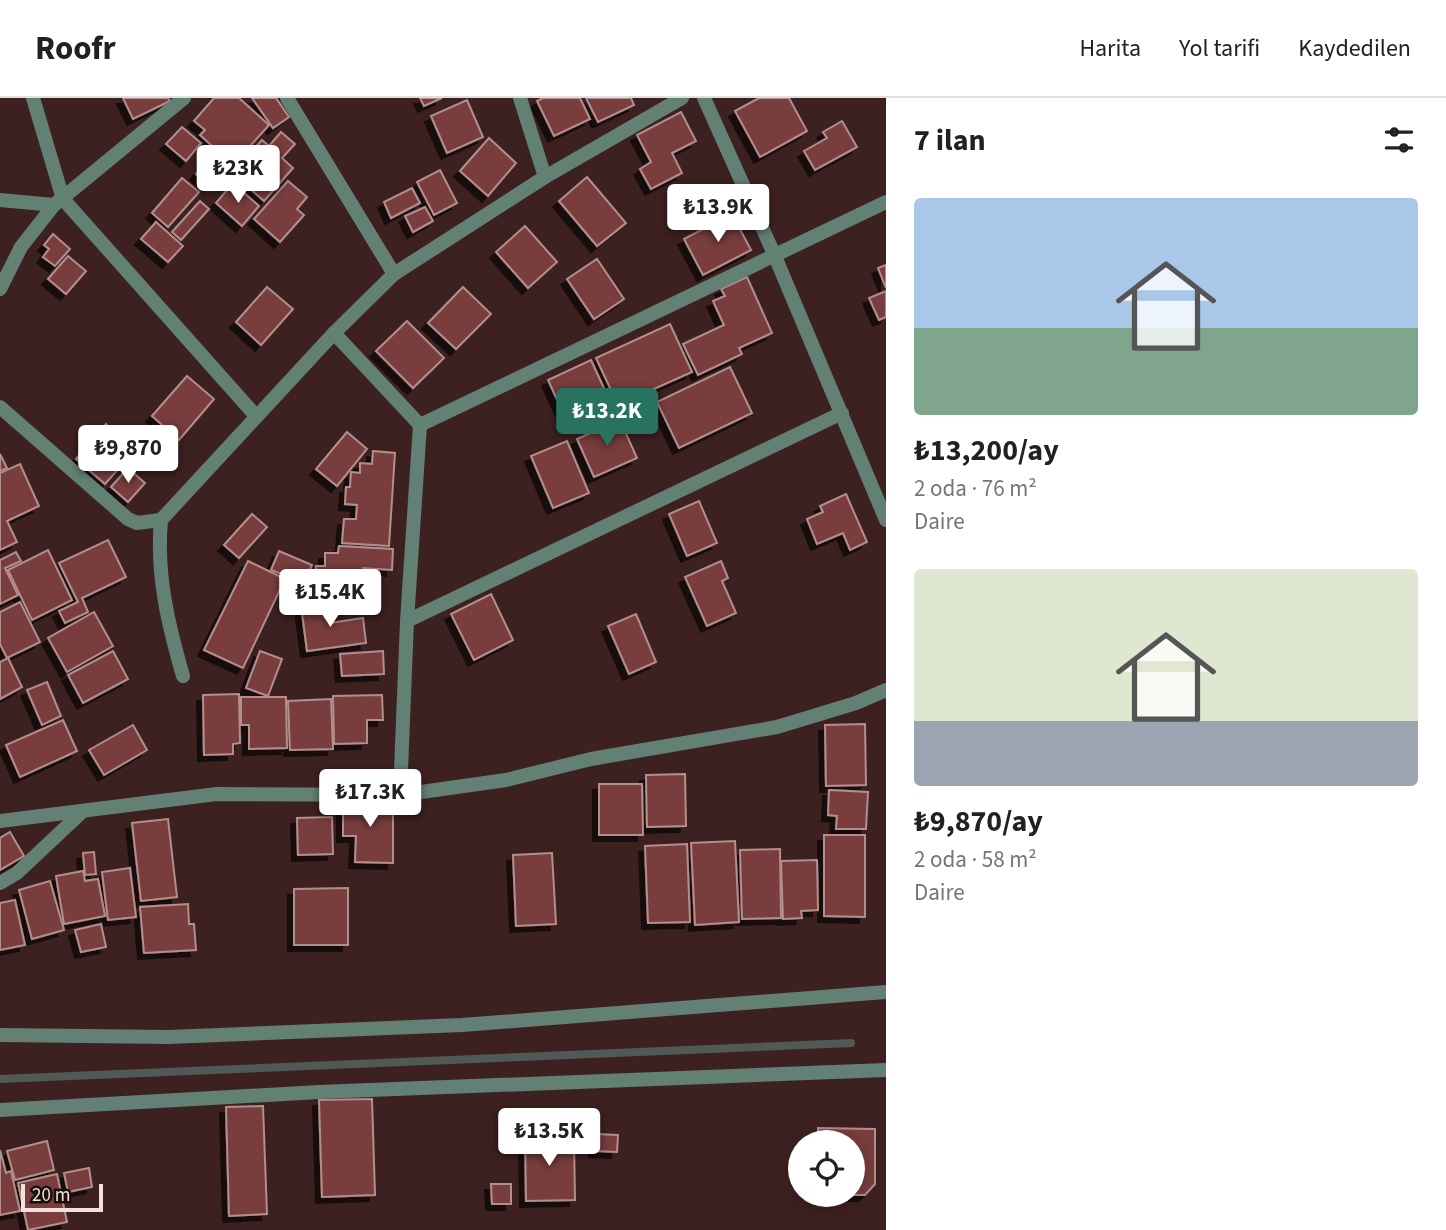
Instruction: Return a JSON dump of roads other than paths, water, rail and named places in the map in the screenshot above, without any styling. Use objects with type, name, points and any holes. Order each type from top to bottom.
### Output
[{"type":"street","points":[[33,98],[58,202],[256,416]]},
{"type":"street","points":[[0,289],[21,247],[58,202],[184,98]]},
{"type":"street","points":[[288,98],[394,274]]},
{"type":"street","points":[[520,98],[545,177]]},
{"type":"street","points":[[183,676],[169,628],[162,588],[159,545],[161,520],[334,333],[394,274],[545,177],[682,98]]},
{"type":"street","points":[[704,98],[774,254],[886,520]]},
{"type":"street","points":[[0,200],[58,202]]},
{"type":"street","points":[[420,425],[886,202]]},
{"type":"street","points":[[334,333],[420,425],[407,621],[400,794]]},
{"type":"street","points":[[0,407],[128,519],[137,523],[161,520]]},
{"type":"street","points":[[407,621],[842,413]]},
{"type":"street","points":[[0,821],[217,794],[400,794],[506,780],[591,759],[777,727],[856,703],[886,690]]},
{"type":"street","points":[[0,884],[17,873],[82,812]]},
{"type":"street","points":[[0,1035],[169,1037],[463,1025],[886,992]]},
{"type":"street","points":[[0,1110],[319,1092],[886,1070]]},
{"type":"waterway","points":[[0,1079],[851,1043]]}]
